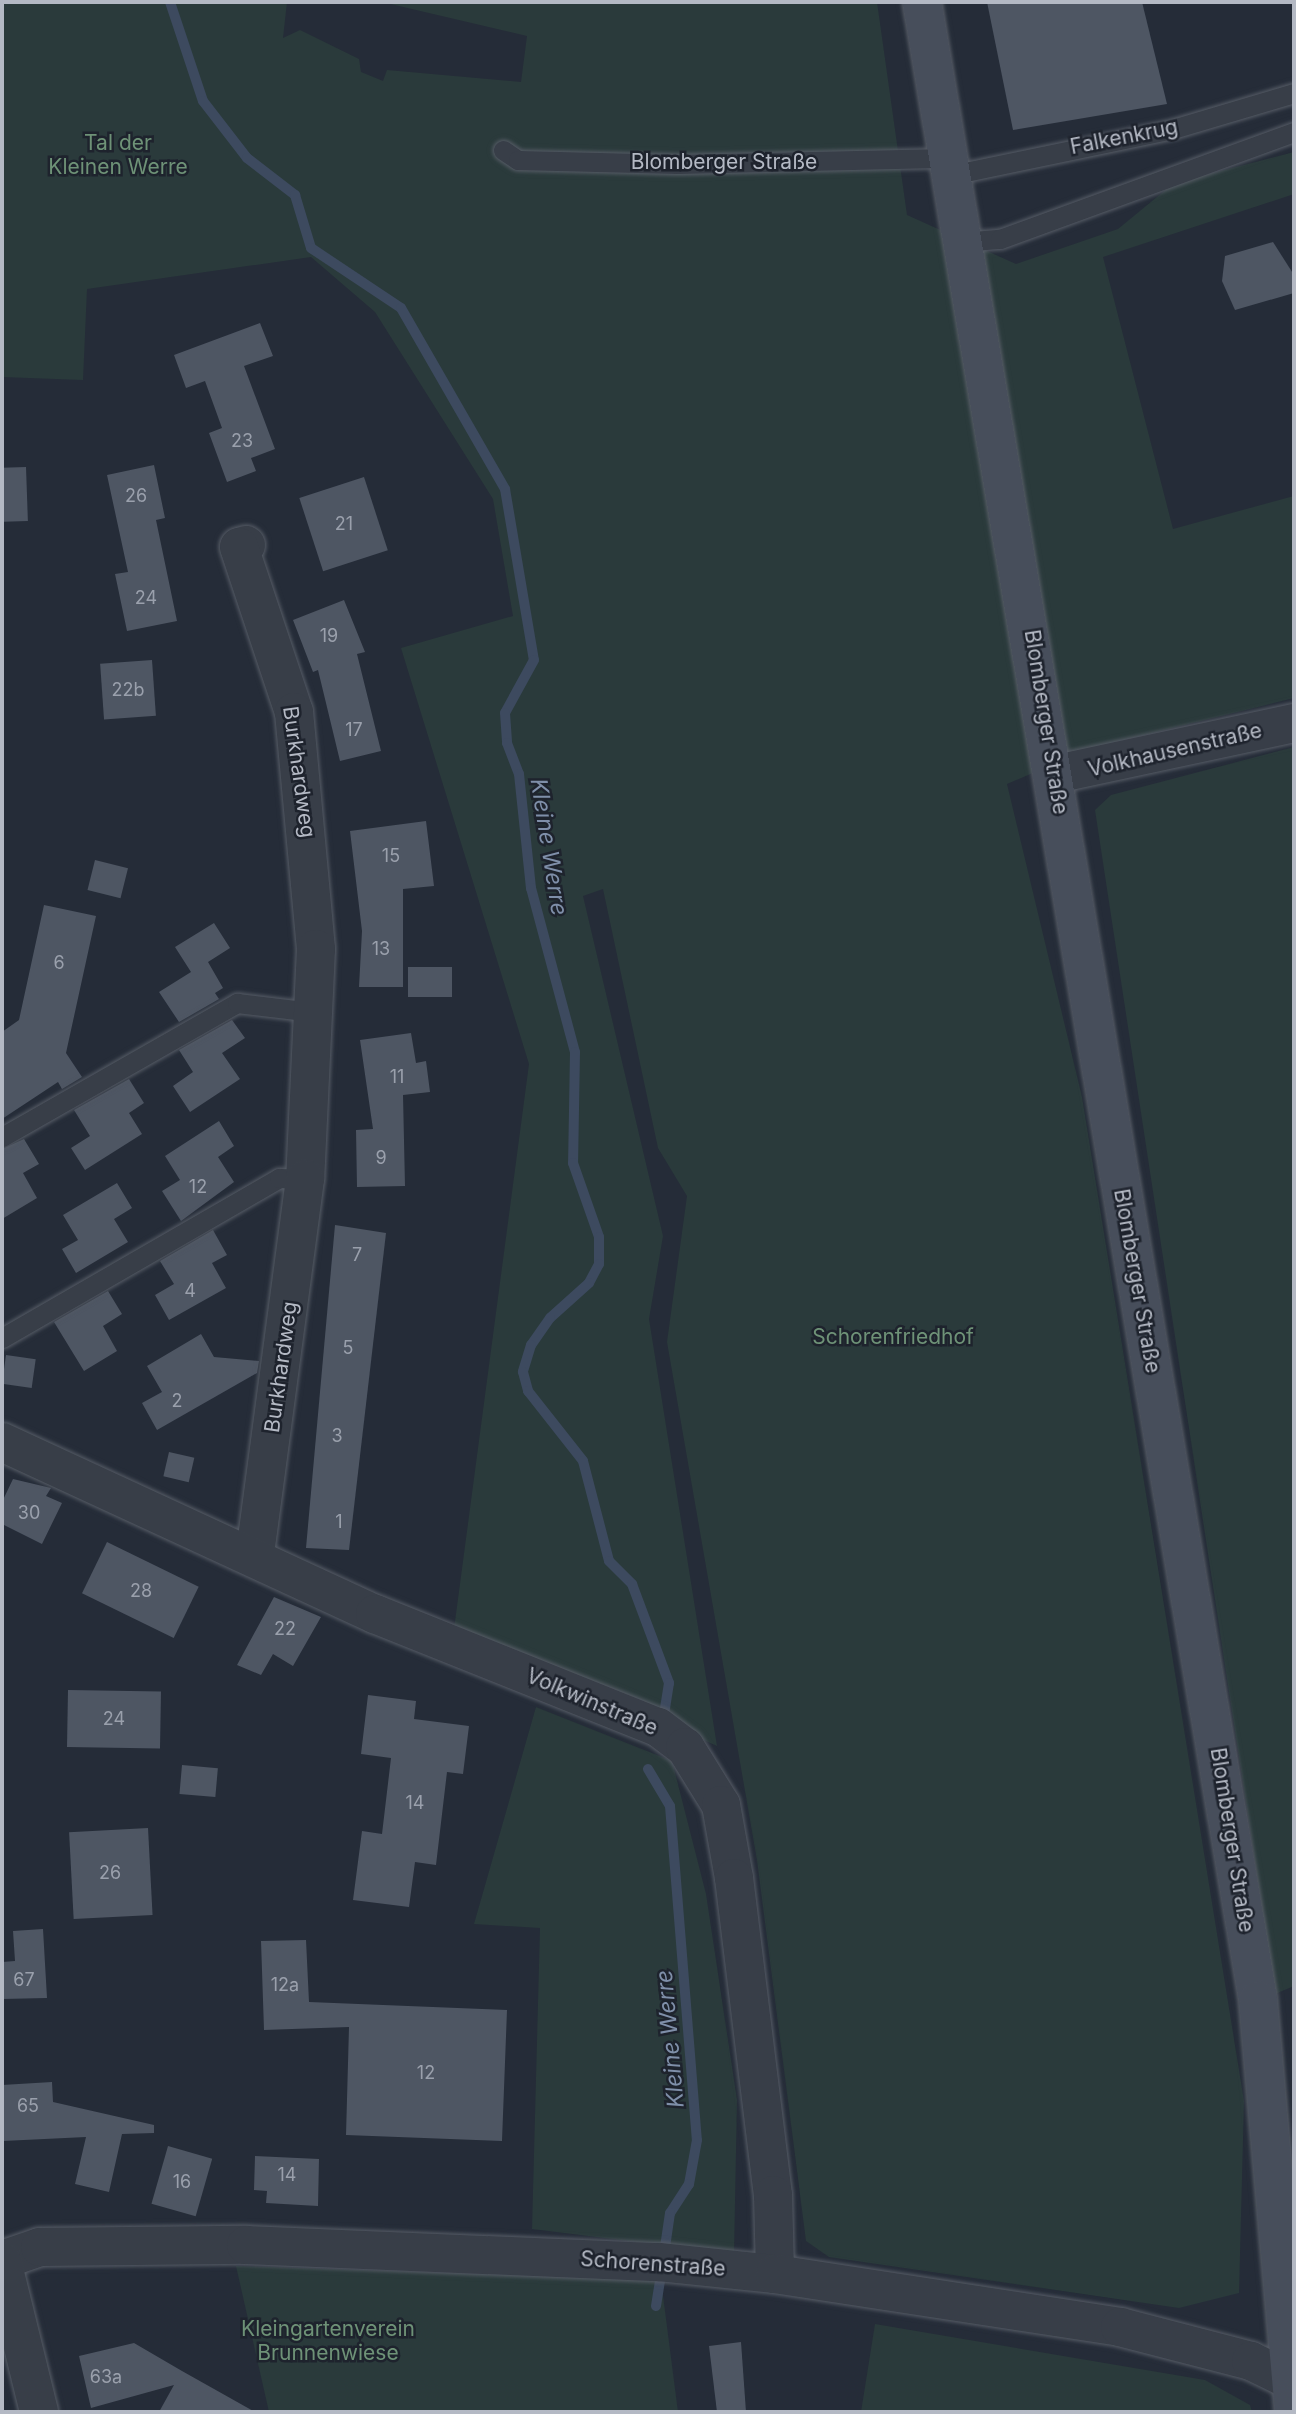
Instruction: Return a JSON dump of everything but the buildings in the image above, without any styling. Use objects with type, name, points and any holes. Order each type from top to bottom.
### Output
[{"type":"street","name":"Blomberger Straße","points":[[922,2],[1056,774],[1286,2169],[1294,2408]]},
{"type":"street","name":"Burkhardweg","points":[[246,545],[239,547],[293,712],[314,876],[313,1012],[306,1179],[255,1555]]},
{"type":"street","name":"Volkhausenstraße","points":[[1056,774],[1294,723]]},
{"type":"street","name":"Volkwinstraße","points":[[2,1442],[255,1555],[375,1614],[658,1727],[685,1747],[721,1805],[773,2102],[775,2274]]},
{"type":"street","name":"Schorenstraße","points":[[2,2260],[40,2247],[246,2245],[668,2264],[775,2274],[1120,2327],[1251,2361],[1294,2382]]},
{"type":"street","points":[[2,2260],[39,2412]]},
{"type":"lane","name":"Falkenkrug","points":[[950,167],[1173,129],[1294,93]]},
{"type":"lane","points":[[962,242],[1000,239],[1294,132]]},
{"type":"lane","name":"Blomberger Straße","points":[[503,149],[518,160],[950,167]]},
{"type":"lane","points":[[2,1137],[237,1003],[313,1012]]},
{"type":"lane","points":[[2,1338],[279,1178],[306,1179]]},
{"type":"green space","points":[[2,2],[287,2],[283,38],[300,30],[359,59],[361,72],[383,81],[387,70],[521,82],[527,36],[382,2],[877,2],[907,215],[1016,264],[1118,229],[1174,183],[1294,152],[1294,194],[1103,257],[1173,529],[1294,496],[1294,698],[1091,748],[1007,784],[1082,1097],[1244,2101],[1239,2293],[1179,2308],[829,2257],[806,2241],[757,1860],[667,1342],[687,1196],[658,1148],[603,889],[583,896],[663,1236],[649,1319],[717,1746],[454,1629],[529,1064],[401,648],[513,616],[493,499],[375,312],[311,257],[87,289],[83,380],[2,377]]},
{"type":"green space","points":[[1294,747],[1294,1986],[1275,1994],[1095,810],[1111,795]]},
{"type":"green space","points":[[536,1707],[672,1761],[706,1894],[737,2100],[734,2254],[532,2229],[540,1928],[474,1924]]},
{"type":"green space","name":"Kleingartenverein Brunnenwiese","points":[[236,2266],[661,2280],[678,2412],[269,2412]]},
{"type":"green space","points":[[875,2324],[1205,2380],[1250,2405],[1252,2412],[861,2412]]},
{"type":"waterway","name":"Kleine Werre","points":[[170,2],[203,101],[247,158],[295,195],[311,248],[401,308],[505,489],[534,660],[505,713],[507,743],[519,774],[531,888],[575,1052],[573,1163],[599,1237],[599,1264],[589,1283],[550,1318],[531,1345],[523,1372],[528,1391],[583,1461],[609,1561],[632,1584],[669,1683],[664,1713]]},
{"type":"waterway","name":"Kleine Werre","points":[[648,1769],[670,1806],[697,2140],[689,2184],[670,2213],[664,2254]]},
{"type":"waterway","name":"Kleine Werre","points":[[656,2306],[662,2269]]},
{"type":"park label","name":"Tal der Kleinen Werre","points":[[118,155]]},
{"type":"park label","name":"Schorenfriedhof","points":[[893,1337]]}]
